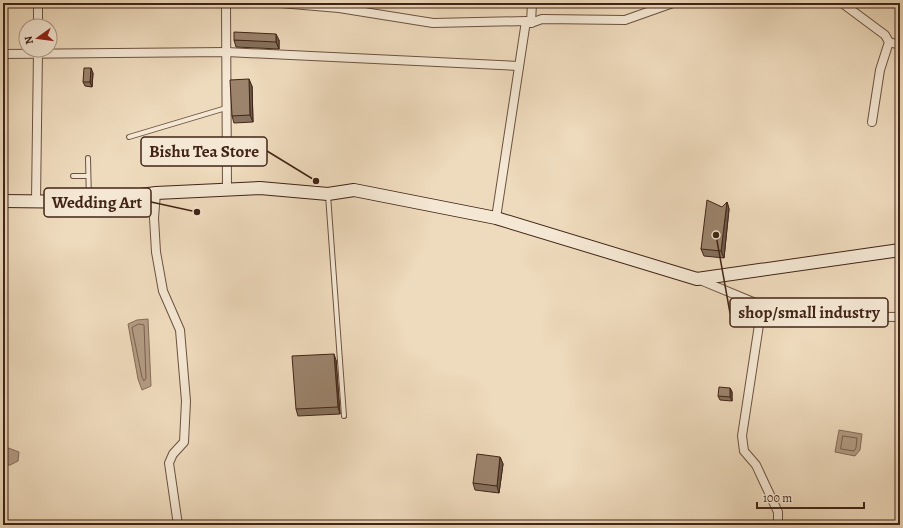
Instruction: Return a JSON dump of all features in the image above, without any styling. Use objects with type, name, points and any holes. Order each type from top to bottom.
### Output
[{"type":"main road","points":[[3,201],[89,202],[156,193],[260,188],[328,194],[354,190],[496,218],[697,279],[900,250]]},
{"type":"street","points":[[38,3],[38,18]]},
{"type":"street","points":[[193,3],[240,3]]},
{"type":"street","points":[[280,3],[339,8],[433,23],[528,22],[542,19],[625,20],[673,3]]},
{"type":"street","points":[[496,218],[519,66],[532,3]]},
{"type":"street","points":[[842,3],[886,35],[889,42],[880,70],[872,122]]},
{"type":"street","points":[[226,4],[227,190]]},
{"type":"street","points":[[889,42],[900,45]]},
{"type":"street","points":[[58,52],[227,52],[519,66]]},
{"type":"street","points":[[3,54],[18,53]]},
{"type":"street","points":[[36,201],[38,58]]},
{"type":"street","points":[[156,193],[154,218],[156,252],[163,291],[180,330],[186,401],[184,442],[173,454],[169,463],[178,525]]},
{"type":"street","points":[[697,279],[787,316],[900,317]]},
{"type":"street","points":[[762,305],[742,436],[744,451],[756,465],[778,512],[778,525]]},
{"type":"lane","points":[[129,137],[226,108]]},
{"type":"lane","points":[[88,158],[89,202]]},
{"type":"lane","points":[[73,176],[88,176]]},
{"type":"lane","points":[[328,194],[344,416]]},
{"type":"water","points":[[148,319],[151,386],[142,390],[138,379],[128,324],[137,320]]},
{"type":"water","points":[[839,430],[862,434],[860,450],[855,456],[835,452]]},
{"type":"water","points":[[3,446],[19,452],[18,461],[10,465],[3,465]]},
{"type":"building","points":[[234,32],[276,34],[276,42],[234,40]]},
{"type":"building","points":[[84,68],[91,68],[90,82],[83,82]]},
{"type":"building","points":[[249,79],[250,115],[232,116],[230,80]]},
{"type":"building","points":[[707,200],[722,207],[727,202],[721,251],[701,249]]},
{"type":"building","points":[[334,354],[338,407],[296,409],[292,356]]},
{"type":"building","points":[[719,387],[730,388],[730,397],[718,396]]},
{"type":"building","points":[[477,454],[500,457],[497,486],[473,483]]},
{"type":"place","name":"Bishu Tea Store","points":[[316,181]]},
{"type":"place","name":"Wedding Art","points":[[197,212]]},
{"type":"place","name":"shop/small industry","points":[[716,235]]}]
